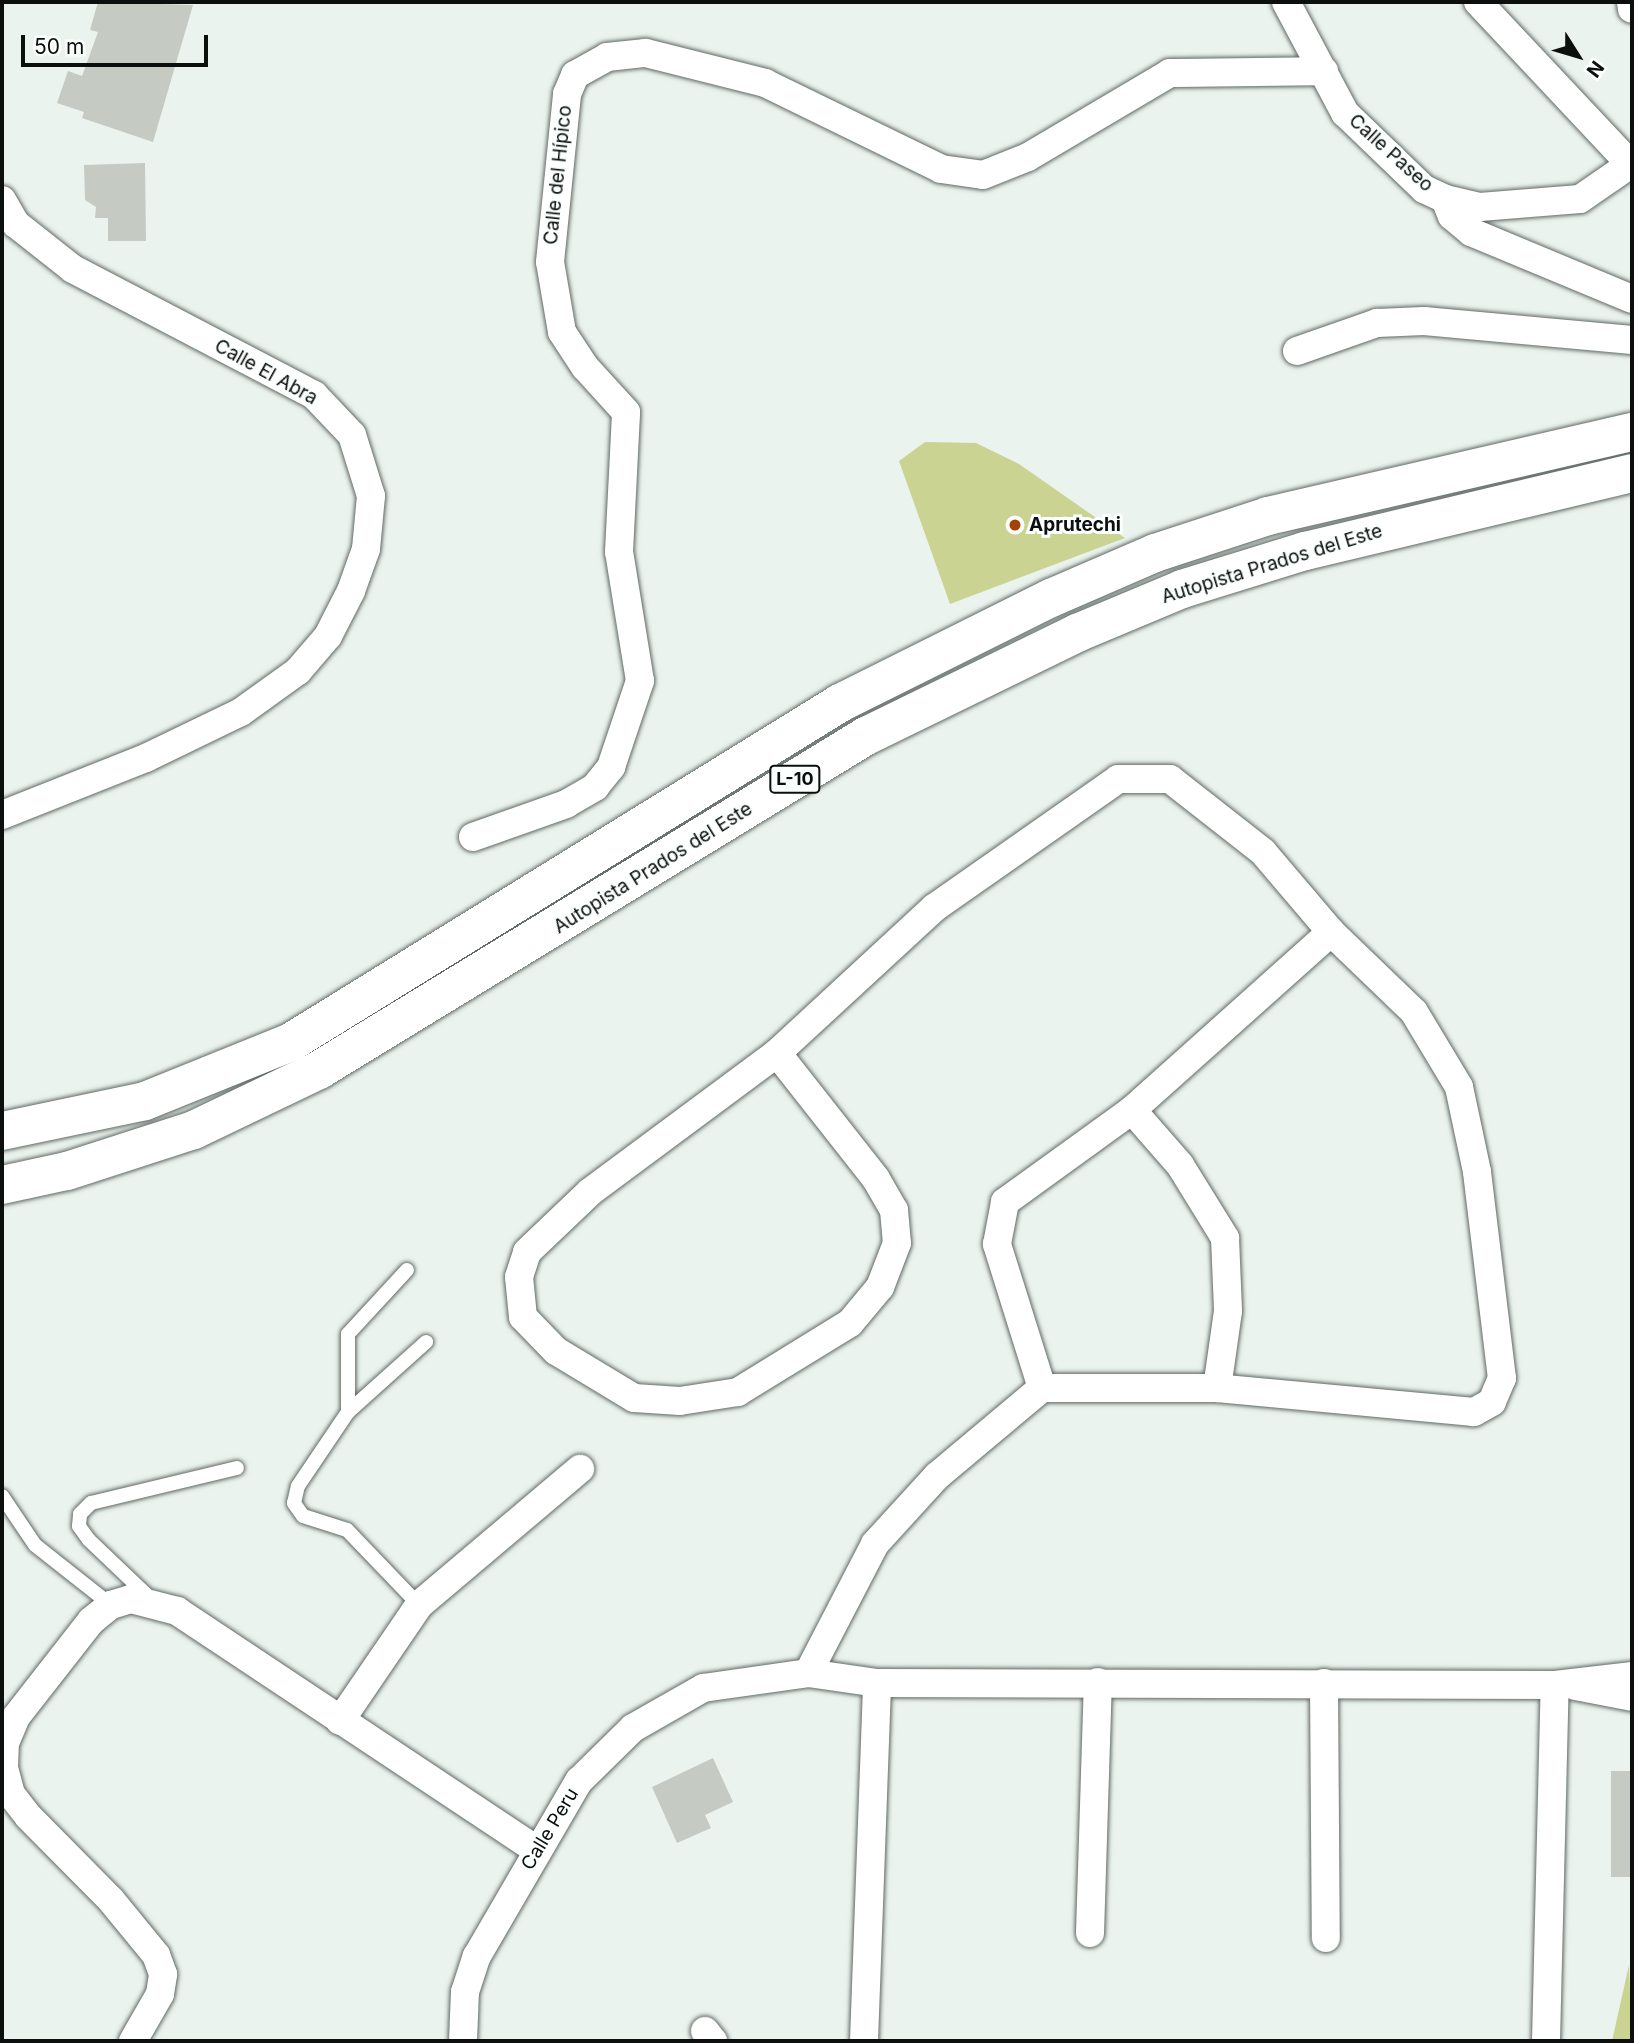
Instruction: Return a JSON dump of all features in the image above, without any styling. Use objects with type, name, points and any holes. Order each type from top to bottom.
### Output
[{"type":"highway","name":"L-10","points":[[2,1131],[145,1101],[291,1042],[840,703],[1051,597],[1155,553],[1268,516],[1632,432]]},
{"type":"highway","name":"Autopista Prados del Este","points":[[2,1185],[67,1171],[194,1130],[318,1070],[866,736],[1077,633],[1182,589],[1305,551],[1632,473]]},
{"type":"street","name":"Calle Paseo","points":[[1286,2],[1345,113],[1424,189],[1445,199],[1480,207],[1580,199],[1632,164]]},
{"type":"street","points":[[1478,2],[1632,164]]},
{"type":"street","points":[[1631,2],[1632,9]]},
{"type":"street","name":"Calle del Hípico","points":[[473,837],[566,804],[595,787],[611,767],[640,681],[619,552],[626,412],[585,367],[562,332],[550,262],[567,94],[575,75],[607,57],[646,53],[765,83],[941,169],[982,175],[1028,157],[1170,73],[1324,71]]},
{"type":"street","points":[[1445,199],[1452,216],[1471,232],[1632,299]]},
{"type":"street","name":"Calle El Abra","points":[[2,201],[16,224],[73,269],[314,396],[352,435],[371,496],[366,549],[351,592],[328,636],[298,671],[242,712],[146,758],[2,815]]},
{"type":"street","points":[[1297,351],[1377,323],[1424,321],[1632,340]]},
{"type":"street","points":[[776,1053],[876,1180],[894,1210],[897,1243],[880,1287],[850,1323],[738,1392],[680,1401],[634,1398],[556,1351],[523,1317],[519,1277],[527,1252],[590,1192],[776,1053],[934,908],[1118,779],[1170,779],[1263,852],[1331,932],[1413,1012],[1459,1087],[1478,1172],[1502,1378],[1492,1402],[1474,1412],[1217,1388],[1042,1388],[937,1476],[874,1544],[807,1673]]},
{"type":"street","points":[[1042,1388],[997,1244],[1005,1202],[1132,1110],[1331,932]]},
{"type":"street","points":[[1132,1110],[1180,1165],[1225,1238],[1228,1311],[1217,1388]]},
{"type":"street","points":[[340,1721],[419,1605],[580,1469]]},
{"type":"street","points":[[133,2041],[160,1994],[163,1974],[156,1955],[111,1900],[28,1816],[12,1794],[4,1768],[5,1743],[16,1717],[90,1621],[111,1605],[131,1599],[155,1602],[177,1611],[537,1850]]},
{"type":"street","name":"Calle Peru","points":[[463,2041],[465,1992],[477,1956],[579,1781],[634,1728],[704,1688],[807,1673],[877,1683],[1560,1684]]},
{"type":"street","points":[[1560,1684],[1632,1676]]},
{"type":"street","points":[[1090,1933],[1098,1682]]},
{"type":"street","points":[[864,2041],[877,1683]]},
{"type":"street","points":[[1325,1683],[1326,1938]]},
{"type":"street","points":[[1560,1684],[1632,1698]]},
{"type":"street","points":[[1546,2041],[1560,1684]]},
{"type":"lane","points":[[348,1412],[348,1334],[407,1270]]},
{"type":"lane","points":[[419,1605],[347,1530],[303,1516],[294,1503],[298,1486],[348,1412],[425,1342]]},
{"type":"lane","points":[[155,1602],[89,1540],[79,1526],[80,1514],[91,1503],[237,1468]]},
{"type":"lane","points":[[2,1496],[34,1545],[111,1605]]},
{"type":"green space","name":"Aprutechi","points":[[925,442],[976,443],[1019,464],[1125,538],[950,604],[899,461]]},
{"type":"green space","points":[[1629,1965],[1632,2041],[1612,2041]]},
{"type":"building","points":[[98,2],[193,5],[153,142],[82,118],[84,112],[57,103],[68,71],[82,76],[98,32],[90,30]]},
{"type":"building","points":[[145,163],[146,241],[108,241],[108,218],[95,218],[96,207],[85,200],[84,165]]},
{"type":"building","points":[[713,1758],[733,1802],[705,1815],[711,1828],[677,1843],[652,1787]]},
{"type":"building","points":[[1611,1771],[1632,1771],[1632,1877],[1611,1877]]},
{"type":"place","name":"Aprutechi","points":[[1015,525]]}]
